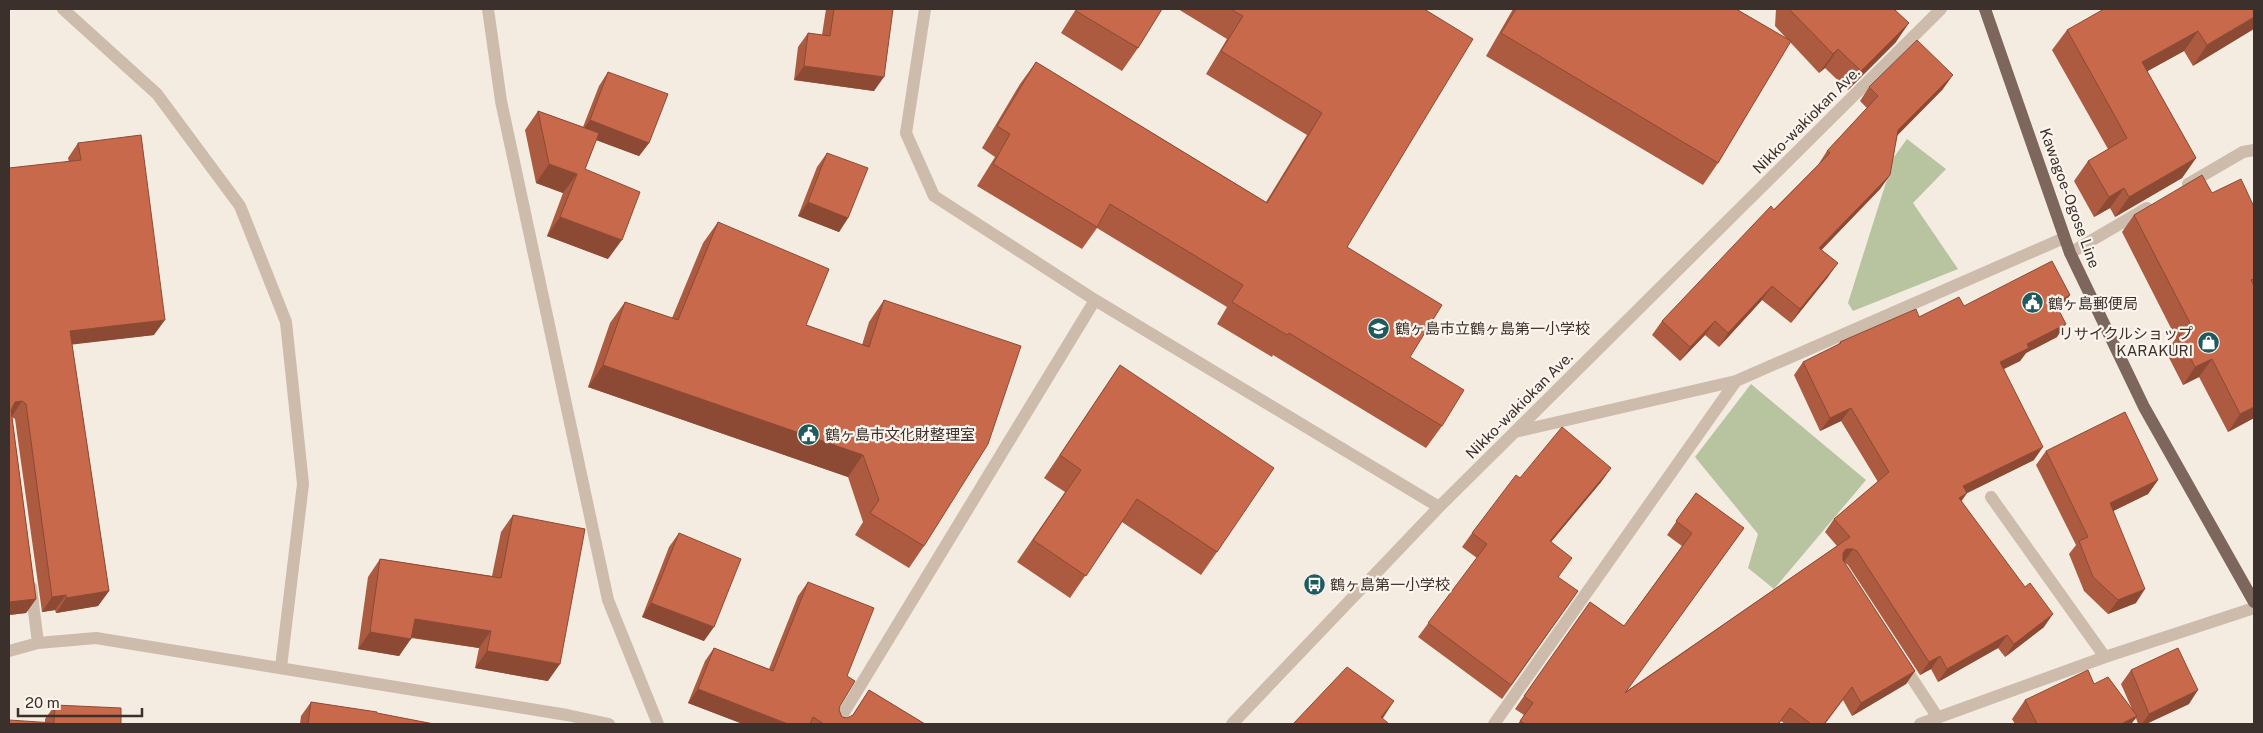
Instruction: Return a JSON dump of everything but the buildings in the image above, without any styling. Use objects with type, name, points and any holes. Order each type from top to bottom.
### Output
[{"type":"main road","name":"Kawagoe-Ogose Line","points":[[1985,9],[2070,253],[2144,407],[2254,602]]},
{"type":"street","points":[[63,9],[157,94],[240,206],[286,322],[303,484],[281,668]]},
{"type":"street","points":[[488,9],[501,101],[608,600],[658,724]]},
{"type":"street","points":[[925,9],[906,133],[934,196],[1095,300],[1439,507]]},
{"type":"street","name":"Nikko-wakiokan Ave.","points":[[1232,724],[1439,507],[1941,9]]},
{"type":"street","points":[[2177,191],[2242,152],[2254,150]]},
{"type":"street","points":[[2070,253],[2160,200]]},
{"type":"street","points":[[1515,432],[1736,381],[2064,238]]},
{"type":"street","points":[[837,724],[1095,300]]},
{"type":"street","points":[[1494,724],[1736,381]]},
{"type":"street","points":[[1992,497],[2105,657]]},
{"type":"street","points":[[29,576],[38,643]]},
{"type":"street","points":[[1920,724],[2105,657],[2254,608]]},
{"type":"street","points":[[9,651],[38,643],[96,638],[281,668],[566,720],[610,724]]},
{"type":"street","points":[[1895,651],[1938,718]]},
{"type":"green space","points":[[1907,139],[1946,169],[1913,203],[1958,269],[1853,311],[1848,303],[1894,157]]},
{"type":"green space","points":[[1751,384],[1866,480],[1774,589],[1748,568],[1758,534],[1695,457]]},
{"type":"place","name":"鶴ヶ島郵便局","points":[[2032,303]]},
{"type":"place","name":"鶴ヶ島市立鶴ヶ島第一小学校","points":[[1379,328]]},
{"type":"place","name":"リサイクルショップ KARAKURI","points":[[2209,342]]},
{"type":"place","name":"鶴ヶ島市文化財整理室","points":[[809,434]]},
{"type":"place","name":"鶴ヶ島第一小学校","points":[[1314,584]]}]
